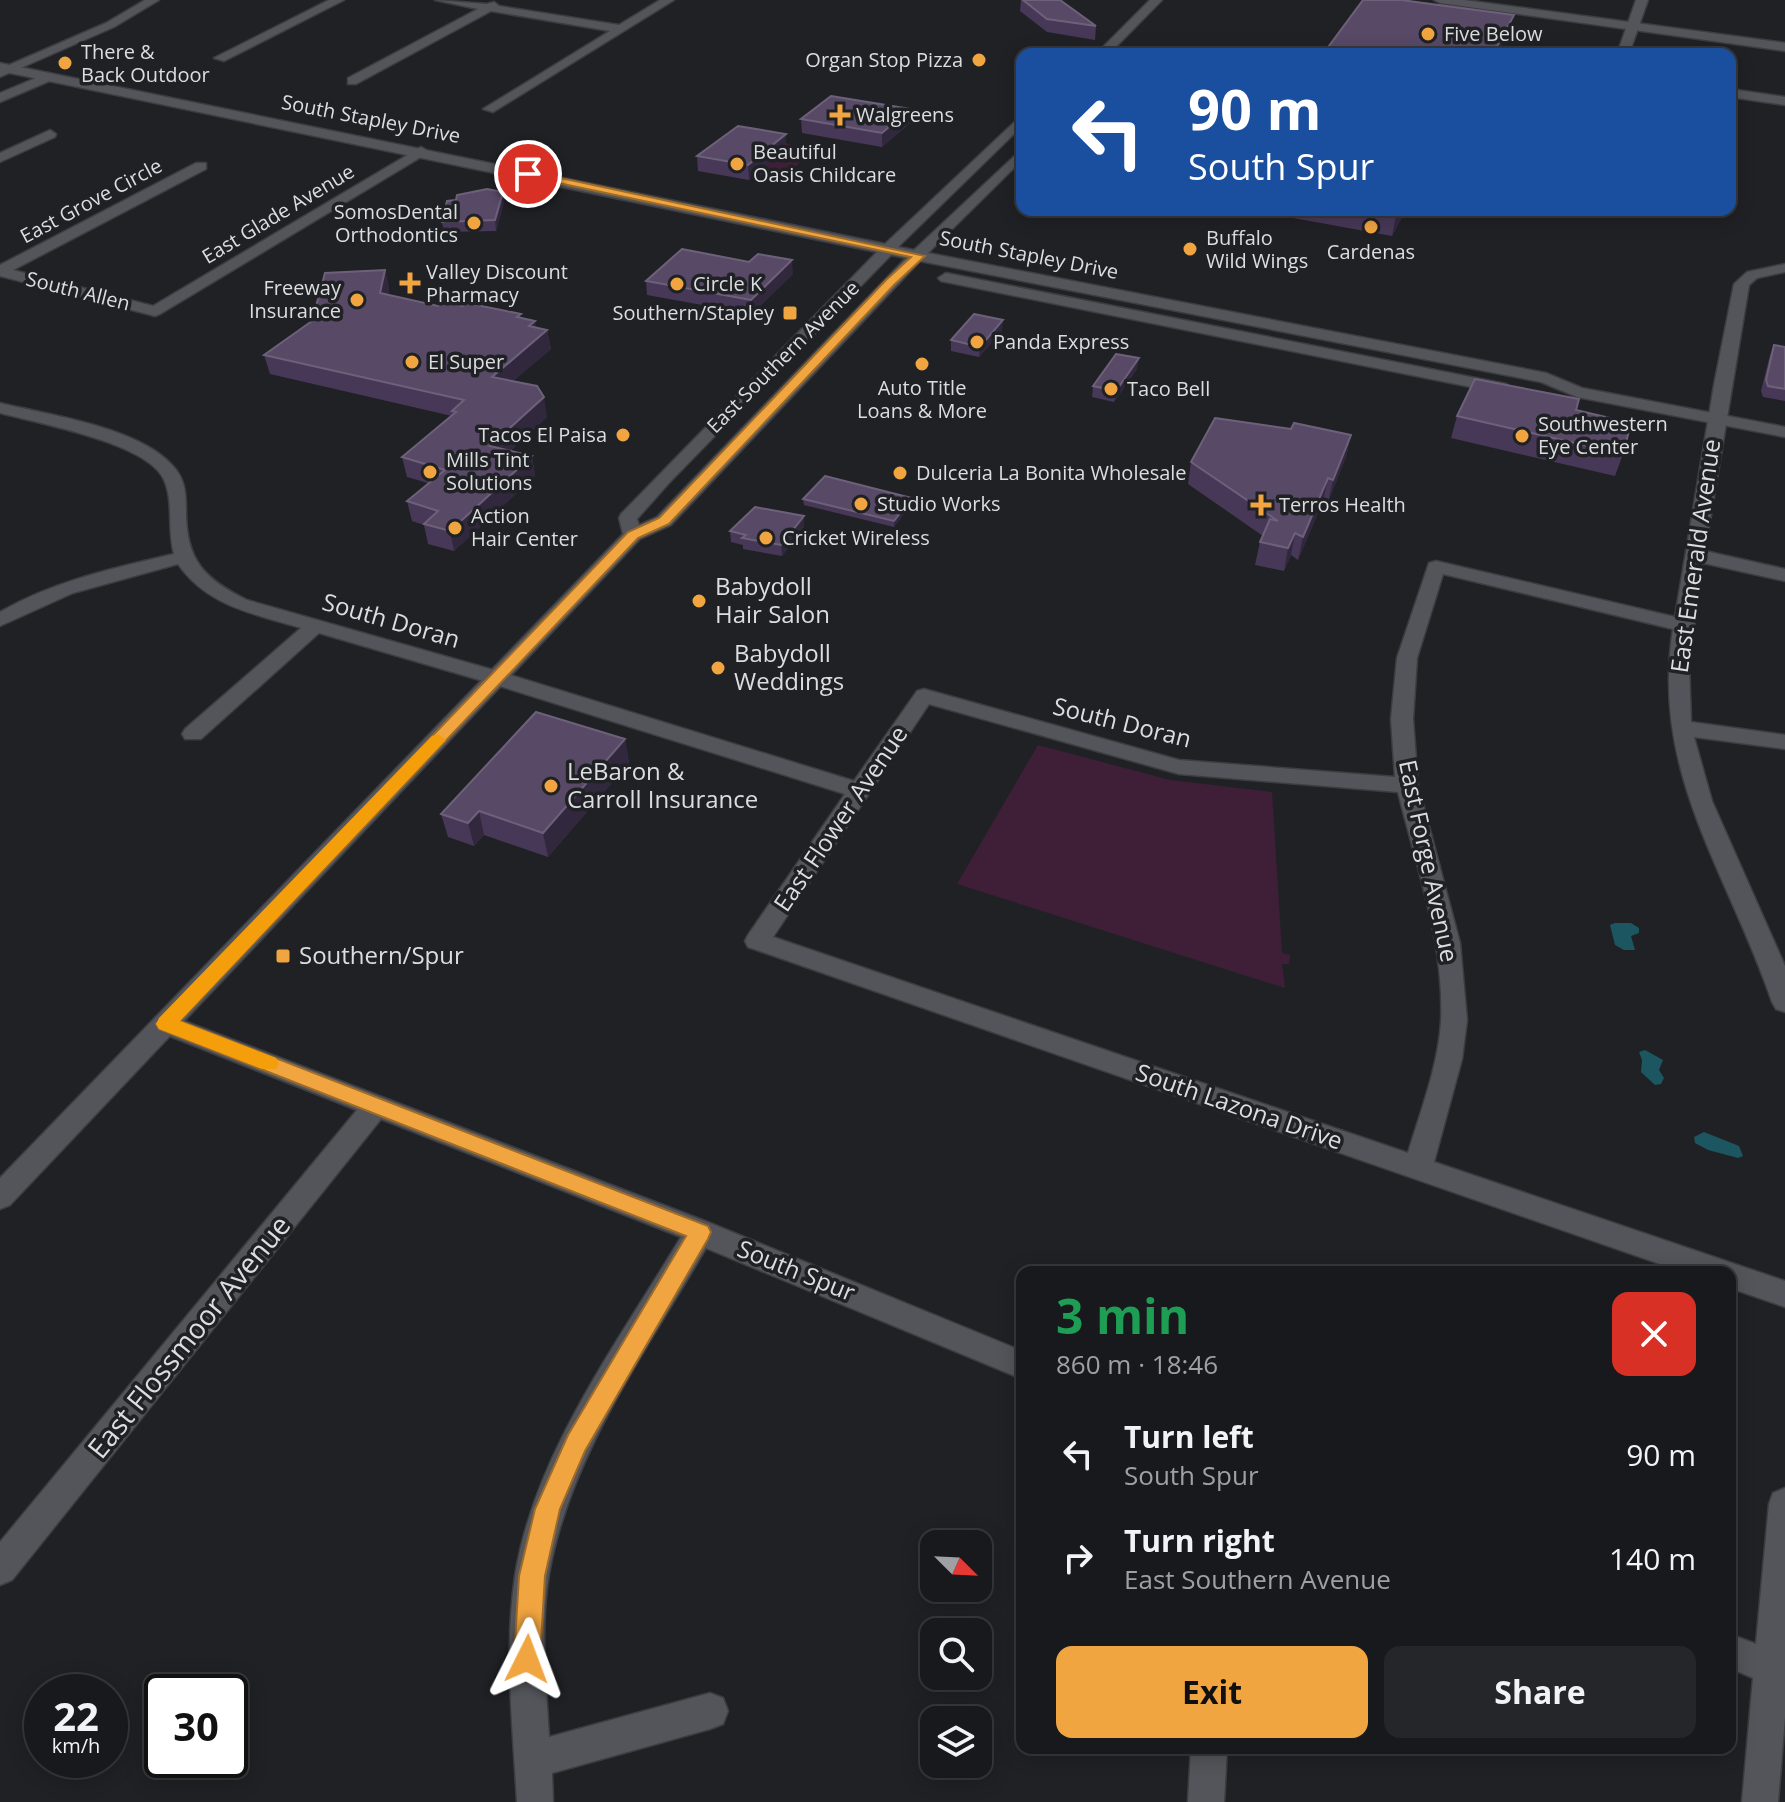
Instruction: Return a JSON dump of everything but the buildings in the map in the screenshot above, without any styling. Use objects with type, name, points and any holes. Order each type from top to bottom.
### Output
[{"type":"street","points":[[3,72],[110,25],[153,0]]},
{"type":"street","points":[[220,58],[338,0]]},
{"type":"street","points":[[441,0],[621,29]]},
{"type":"street","points":[[352,81],[503,0]]},
{"type":"street","points":[[489,109],[668,0]]},
{"type":"street","points":[[1108,48],[1156,0]]},
{"type":"street","points":[[1440,0],[1785,47]]},
{"type":"street","points":[[1625,48],[1642,0]]},
{"type":"street","name":"South Stapley Drive","points":[[3,72],[48,77],[421,151],[920,256],[1546,378],[1577,392],[1785,432]]},
{"type":"street","name":"South Stapley Drive","points":[[3,72],[29,85],[406,160],[618,210]]},
{"type":"street","points":[[0,98],[48,77]]},
{"type":"street","points":[[1736,94],[1785,101]]},
{"type":"street","name":"East Southern Avenue","points":[[633,535],[628,518],[889,249],[1016,124]]},
{"type":"street","points":[[1010,130],[1016,133]]},
{"type":"street","points":[[0,158],[50,134]]},
{"type":"street","points":[[1001,175],[997,161],[1016,140]]},
{"type":"street","name":"East Glade Avenue","points":[[155,311],[421,151]]},
{"type":"street","name":"East Southern Avenue","points":[[0,1197],[633,535],[664,521],[905,269],[1016,159]]},
{"type":"street","name":"East Grove Circle","points":[[0,271],[201,166]]},
{"type":"street","points":[[564,196],[572,193],[624,202],[653,201]]},
{"type":"street","name":"South Stapley Drive","points":[[672,221],[1370,363],[1544,395],[1577,392]]},
{"type":"street","name":"East Emerald Avenue","points":[[1785,268],[1752,275],[1742,284],[1716,419],[1683,625],[1678,690],[1681,728],[1698,797],[1716,843],[1780,970],[1785,1002]]},
{"type":"street","name":"South Allen","points":[[0,271],[155,311]]},
{"type":"street","points":[[1147,319],[1181,318],[1223,325],[1234,325],[1241,319]]},
{"type":"street","points":[[1229,336],[1241,331],[1292,338],[1324,336]]},
{"type":"street","points":[[1370,363],[1405,361],[1468,373],[1477,372],[1481,365]]},
{"type":"street","points":[[0,408],[117,441],[136,448],[162,464],[174,478],[178,495],[177,524],[183,557],[71,584],[43,595],[0,620]]},
{"type":"street","points":[[0,426],[21,414]]},
{"type":"street","points":[[691,491],[693,477],[724,431],[723,425],[717,424]]},
{"type":"street","points":[[1695,555],[1785,575]]},
{"type":"street","name":"South Doran","points":[[183,557],[197,579],[215,593],[240,604],[497,678],[860,791]]},
{"type":"street","name":"East Forge Avenue","points":[[1418,1168],[1449,1059],[1453,985],[1448,943],[1407,785],[1402,719],[1407,658],[1436,567],[1683,625]]},
{"type":"street","points":[[193,734],[315,626]]},
{"type":"street","name":"South Doran","points":[[924,696],[1179,767],[1407,785]]},
{"type":"street","name":"East Flower Avenue","points":[[757,941],[924,696]]},
{"type":"street","points":[[1681,728],[1785,742]]},
{"type":"street","name":"South Lazona Drive","points":[[757,941],[1703,1266]]},
{"type":"street","name":"South Spur","points":[[166,1024],[700,1232],[1016,1363]]},
{"type":"street","name":"East Flossmoor Avenue","points":[[0,1568],[377,1105]]},
{"type":"street","points":[[535,1802],[527,1659],[532,1576],[548,1509],[576,1443],[700,1232]]},
{"type":"street","points":[[1736,1277],[1785,1294]]},
{"type":"street","points":[[1760,1802],[1779,1670],[1785,1504]]},
{"type":"street","points":[[1736,1653],[1779,1670]]},
{"type":"street","points":[[533,1760],[710,1711]]},
{"type":"street","points":[[1206,1802],[1209,1754]]},
{"type":"shaded area","points":[[762,139],[817,149],[780,179],[756,174],[776,158]]},
{"type":"shaded area","points":[[1038,745],[1170,780],[1272,792],[1282,953],[1290,955],[1289,964],[1282,964],[1285,988],[957,884]]},
{"type":"water","points":[[1631,923],[1639,928],[1639,933],[1631,936],[1635,950],[1624,950],[1615,945],[1610,925]]},
{"type":"water","points":[[1645,1050],[1663,1060],[1659,1070],[1664,1078],[1661,1084],[1655,1085],[1641,1072],[1639,1052]]},
{"type":"water","points":[[1704,1132],[1739,1146],[1743,1156],[1738,1158],[1708,1150],[1695,1143],[1694,1137]]},
{"type":"slow traffic","points":[[269,1064],[166,1024],[438,740]]},
{"type":"place","name":"Five Below","points":[[1428,34]]},
{"type":"place","name":"Organ Stop Pizza","points":[[979,60]]},
{"type":"place","name":"There & Back Outdoor","points":[[65,63]]},
{"type":"place","name":"Walgreens","points":[[840,115]]},
{"type":"place","name":"Beautiful Oasis Childcare","points":[[737,164]]},
{"type":"place","name":"SomosDental Orthodontics","points":[[474,223]]},
{"type":"place","name":"Cardenas","points":[[1371,227]]},
{"type":"place","name":"Buffalo Wild Wings","points":[[1190,249]]},
{"type":"place","name":"Valley Discount Pharmacy","points":[[410,283]]},
{"type":"place","name":"Circle K","points":[[677,284]]},
{"type":"place","name":"Freeway Insurance","points":[[357,300]]},
{"type":"place","name":"Southern/Stapley","points":[[790,313]]},
{"type":"place","name":"Panda Express","points":[[977,342]]},
{"type":"place","name":"El Super","points":[[412,362]]},
{"type":"place","name":"Auto Title Loans & More","points":[[922,364]]},
{"type":"place","name":"Taco Bell","points":[[1111,389]]},
{"type":"place","name":"Tacos El Paisa","points":[[623,435]]},
{"type":"place","name":"Southwestern Eye Center","points":[[1522,436]]},
{"type":"place","name":"Mills Tint Solutions","points":[[430,472]]},
{"type":"place","name":"Dulceria La Bonita Wholesale","points":[[900,473]]},
{"type":"place","name":"Studio Works","points":[[861,504]]},
{"type":"place","name":"Terros Health","points":[[1261,505]]},
{"type":"place","name":"Action Hair Center","points":[[455,528]]},
{"type":"place","name":"Cricket Wireless","points":[[766,538]]},
{"type":"place","name":"Babydoll Hair Salon","points":[[699,601]]},
{"type":"place","name":"Babydoll Weddings","points":[[718,668]]},
{"type":"place","name":"LeBaron & Carroll Insurance","points":[[551,786]]},
{"type":"place","name":"Southern/Spur","points":[[283,956]]},
{"type":"route","points":[[527,1659],[532,1576],[548,1509],[576,1443],[700,1232],[166,1024],[633,535],[664,521],[890,282],[920,256],[528,174]]}]
